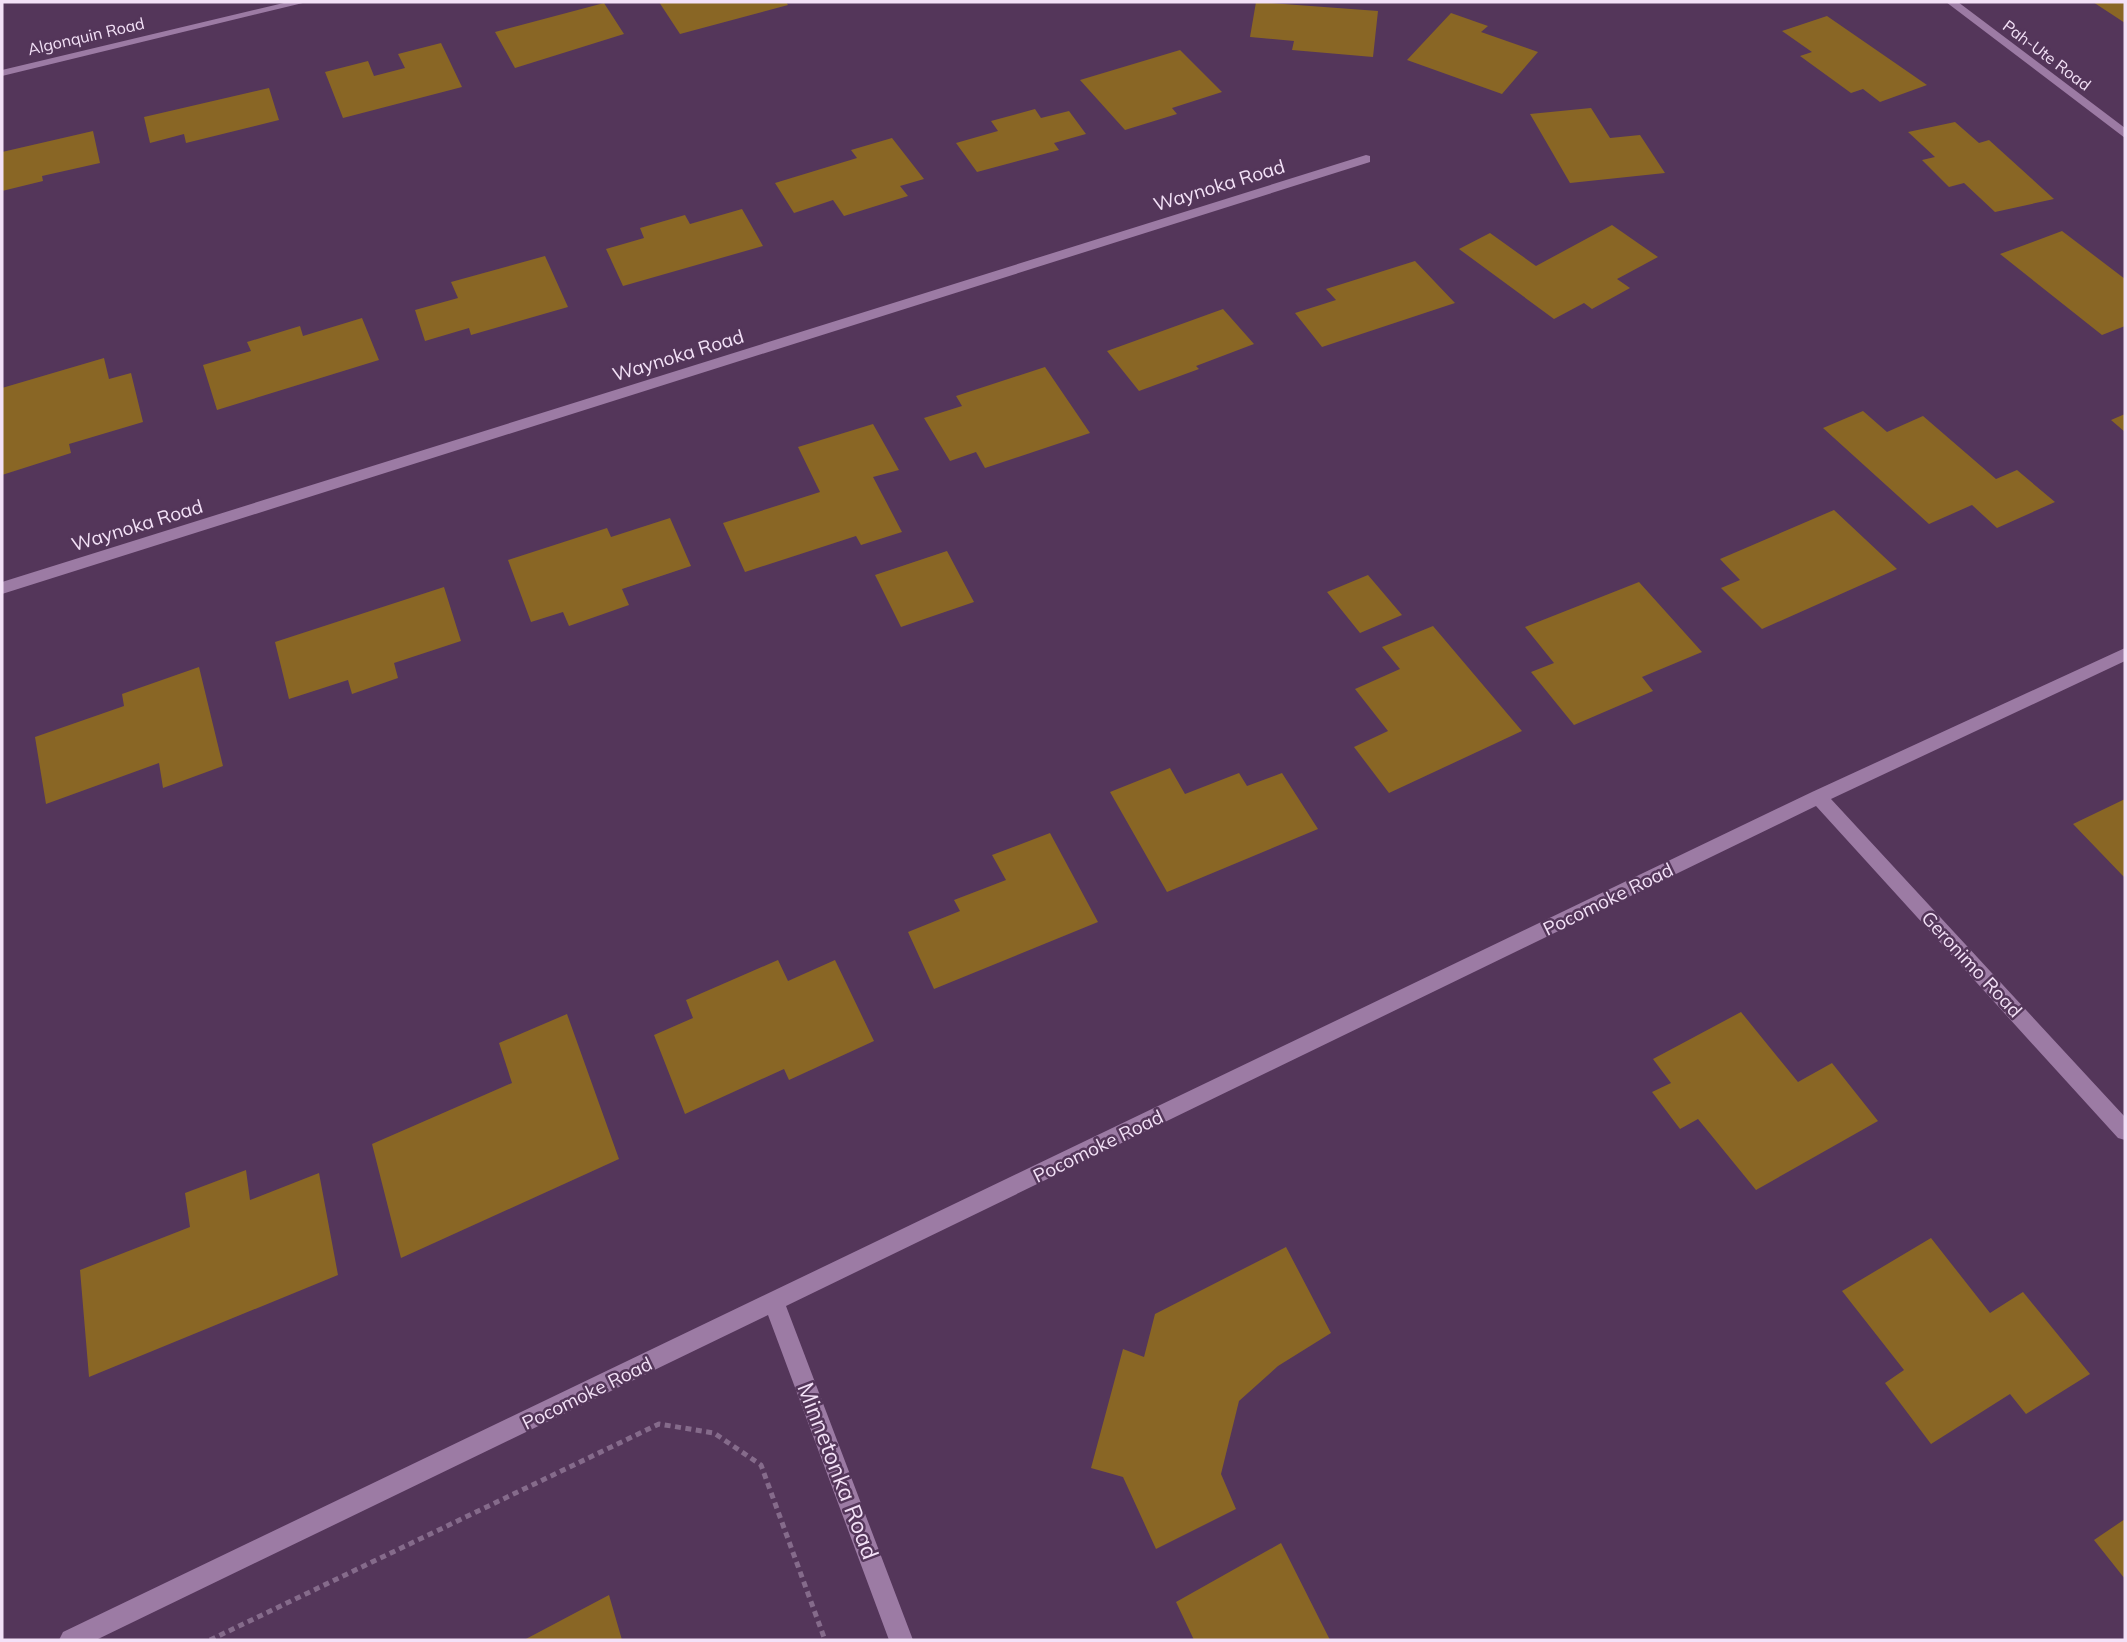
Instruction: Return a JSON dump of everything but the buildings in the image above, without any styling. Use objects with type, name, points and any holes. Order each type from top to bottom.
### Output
[{"type":"street","name":"Algonquin Road","points":[[2,72],[301,2]]},
{"type":"street","name":"Pah-Ute Road","points":[[1951,2],[2125,134]]},
{"type":"street","name":"Waynoka Road","points":[[2,588],[1366,159]]},
{"type":"street","name":"Pocomoke Road","points":[[71,1640],[1818,797],[2125,654]]},
{"type":"street","name":"Geronimo Road","points":[[1818,797],[2125,1131]]},
{"type":"street","name":"Minnetonka Road","points":[[774,1303],[901,1640]]},
{"type":"path","points":[[210,1640],[659,1424],[715,1433],[761,1465],[825,1640]]}]
